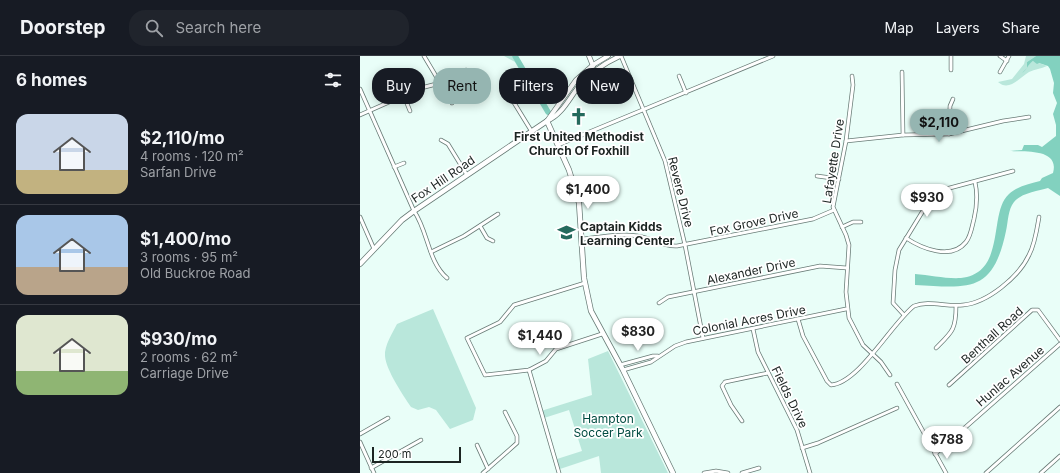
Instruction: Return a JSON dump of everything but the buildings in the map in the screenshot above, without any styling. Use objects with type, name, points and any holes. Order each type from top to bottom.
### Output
[{"type":"main road","name":"Fox Hill Road","points":[[360,264],[402,220],[547,121]]},
{"type":"main road","points":[[547,121],[574,186],[581,214],[584,283],[591,311],[602,334],[622,367],[672,473]]},
{"type":"street","points":[[424,56],[433,72]]},
{"type":"street","points":[[589,56],[594,68]]},
{"type":"street","points":[[547,121],[572,84],[593,65],[608,56]]},
{"type":"street","points":[[599,68],[621,56]]},
{"type":"street","name":"Revere Drive","points":[[621,56],[665,161],[685,245],[703,338]]},
{"type":"street","points":[[558,145],[644,111],[773,56]]},
{"type":"street","points":[[951,56],[951,70]]},
{"type":"street","points":[[1000,56],[1007,61]]},
{"type":"street","points":[[1000,72],[1009,56]]},
{"type":"street","points":[[902,72],[903,135]]},
{"type":"street","points":[[679,76],[686,93]]},
{"type":"street","name":"Lafayette Drive","points":[[852,76],[853,85],[846,141],[833,202],[834,210],[848,245],[846,309],[850,322],[858,338],[871,354],[881,362],[890,375]]},
{"type":"street","points":[[360,89],[394,167],[424,230],[431,252],[441,273],[447,278]]},
{"type":"street","points":[[547,121],[557,115],[576,90]]},
{"type":"street","points":[[949,134],[950,106],[953,99]]},
{"type":"street","points":[[360,115],[385,104]]},
{"type":"street","points":[[407,104],[410,111]]},
{"type":"street","points":[[515,104],[532,132]]},
{"type":"street","points":[[846,141],[903,135],[949,134],[1003,120],[1029,117]]},
{"type":"street","points":[[441,140],[448,144],[467,175]]},
{"type":"street","points":[[394,167],[404,163]]},
{"type":"street","points":[[904,315],[895,307],[893,298],[897,258],[906,238],[934,196],[946,189],[1013,171]]},
{"type":"street","points":[[817,176],[839,179]]},
{"type":"street","points":[[906,238],[919,246],[938,251],[954,250],[960,247],[970,234],[977,196],[975,182]]},
{"type":"street","name":"Fox Grove Drive","points":[[582,239],[630,235],[650,239],[670,246],[685,245],[813,219],[834,210]]},
{"type":"street","points":[[431,252],[464,236],[498,214]]},
{"type":"street","points":[[798,319],[803,336],[830,384],[838,384],[849,378],[904,315],[914,306],[920,303],[956,306],[970,304],[988,297],[1021,268],[1033,248],[1039,217]]},
{"type":"street","points":[[360,218],[374,249]]},
{"type":"street","points":[[842,227],[853,222],[860,222]]},
{"type":"street","points":[[480,226],[487,238],[493,242]]},
{"type":"street","name":"Alexander Drive","points":[[659,303],[668,297],[820,266],[847,268]]},
{"type":"street","points":[[584,283],[514,306],[500,322],[467,338],[485,375],[529,370],[546,360],[556,349],[602,334]]},
{"type":"street","points":[[936,348],[953,330],[956,322],[956,306]]},
{"type":"street","name":"Colonial Acres Drive","points":[[622,367],[651,362],[658,356],[680,344],[703,338],[846,309]]},
{"type":"street","name":"Benthall Road","points":[[949,385],[1032,310],[1038,310],[1042,314],[1060,340]]},
{"type":"street","name":"Fields Drive","points":[[753,329],[758,352],[797,430],[810,473]]},
{"type":"street","name":"Hunlac Avenue","points":[[935,454],[1060,344]]},
{"type":"street","points":[[529,370],[536,390],[537,403],[559,473]]},
{"type":"street","points":[[742,421],[731,405],[722,386],[725,382],[768,373]]},
{"type":"street","points":[[897,384],[946,473]]},
{"type":"street","points":[[986,473],[1060,407]]},
{"type":"street","points":[[802,448],[818,443],[897,408]]},
{"type":"street","points":[[483,473],[517,443],[515,432],[505,412]]},
{"type":"street","points":[[360,434],[388,418]]},
{"type":"street","points":[[371,468],[421,440]]},
{"type":"street","points":[[360,442],[374,473]]},
{"type":"street","points":[[477,445],[488,469]]},
{"type":"street","points":[[1041,473],[1060,456]]},
{"type":"street","points":[[742,473],[759,468]]},
{"type":"street","points":[[704,473],[716,471],[728,473]]},
{"type":"green space","points":[[504,56],[518,56],[525,68],[518,68],[515,62]]},
{"type":"green space","points":[[1026,56],[1036,56],[1027,62],[1027,67],[1033,61],[1047,66],[1029,72],[1010,85],[1002,85],[998,82],[1012,79],[1024,64]]},
{"type":"green space","points":[[540,104],[545,104],[548,110],[547,113]]},
{"type":"green space","points":[[433,309],[476,408],[473,420],[450,429],[436,410],[429,407],[418,410],[411,407],[388,368],[385,356],[387,344],[397,324]]},
{"type":"green space","name":"Hampton Soccer Park","points":[[608,351],[668,473],[601,473],[599,456],[560,469],[557,459],[582,451],[569,410],[544,418],[541,411],[592,395],[588,359]]},
{"type":"shaded area","points":[[1036,56],[1060,56],[1060,196],[1048,188],[1025,194],[1014,202],[1009,212],[1001,251],[994,266],[986,276],[965,286],[951,287],[915,285],[915,274],[961,278],[975,274],[985,265],[991,254],[999,214],[1003,203],[1009,194],[1020,187],[1040,181],[1042,178],[1053,173],[1054,165],[1051,159],[1046,155],[1032,152],[1010,151],[1022,150],[1024,145],[1038,145],[1042,147],[1056,136],[1056,125],[1053,114],[1057,103],[1053,93],[1054,83],[1050,69],[1048,66],[1039,63],[1037,64],[1033,61],[1027,68],[1027,62]]},
{"type":"waterway","points":[[515,56],[548,112]]},
{"type":"place","name":"First United Methodist Church Of Foxhill","points":[[579,117]]},
{"type":"place","name":"Captain Kidds Learning Center","points":[[567,233]]}]
